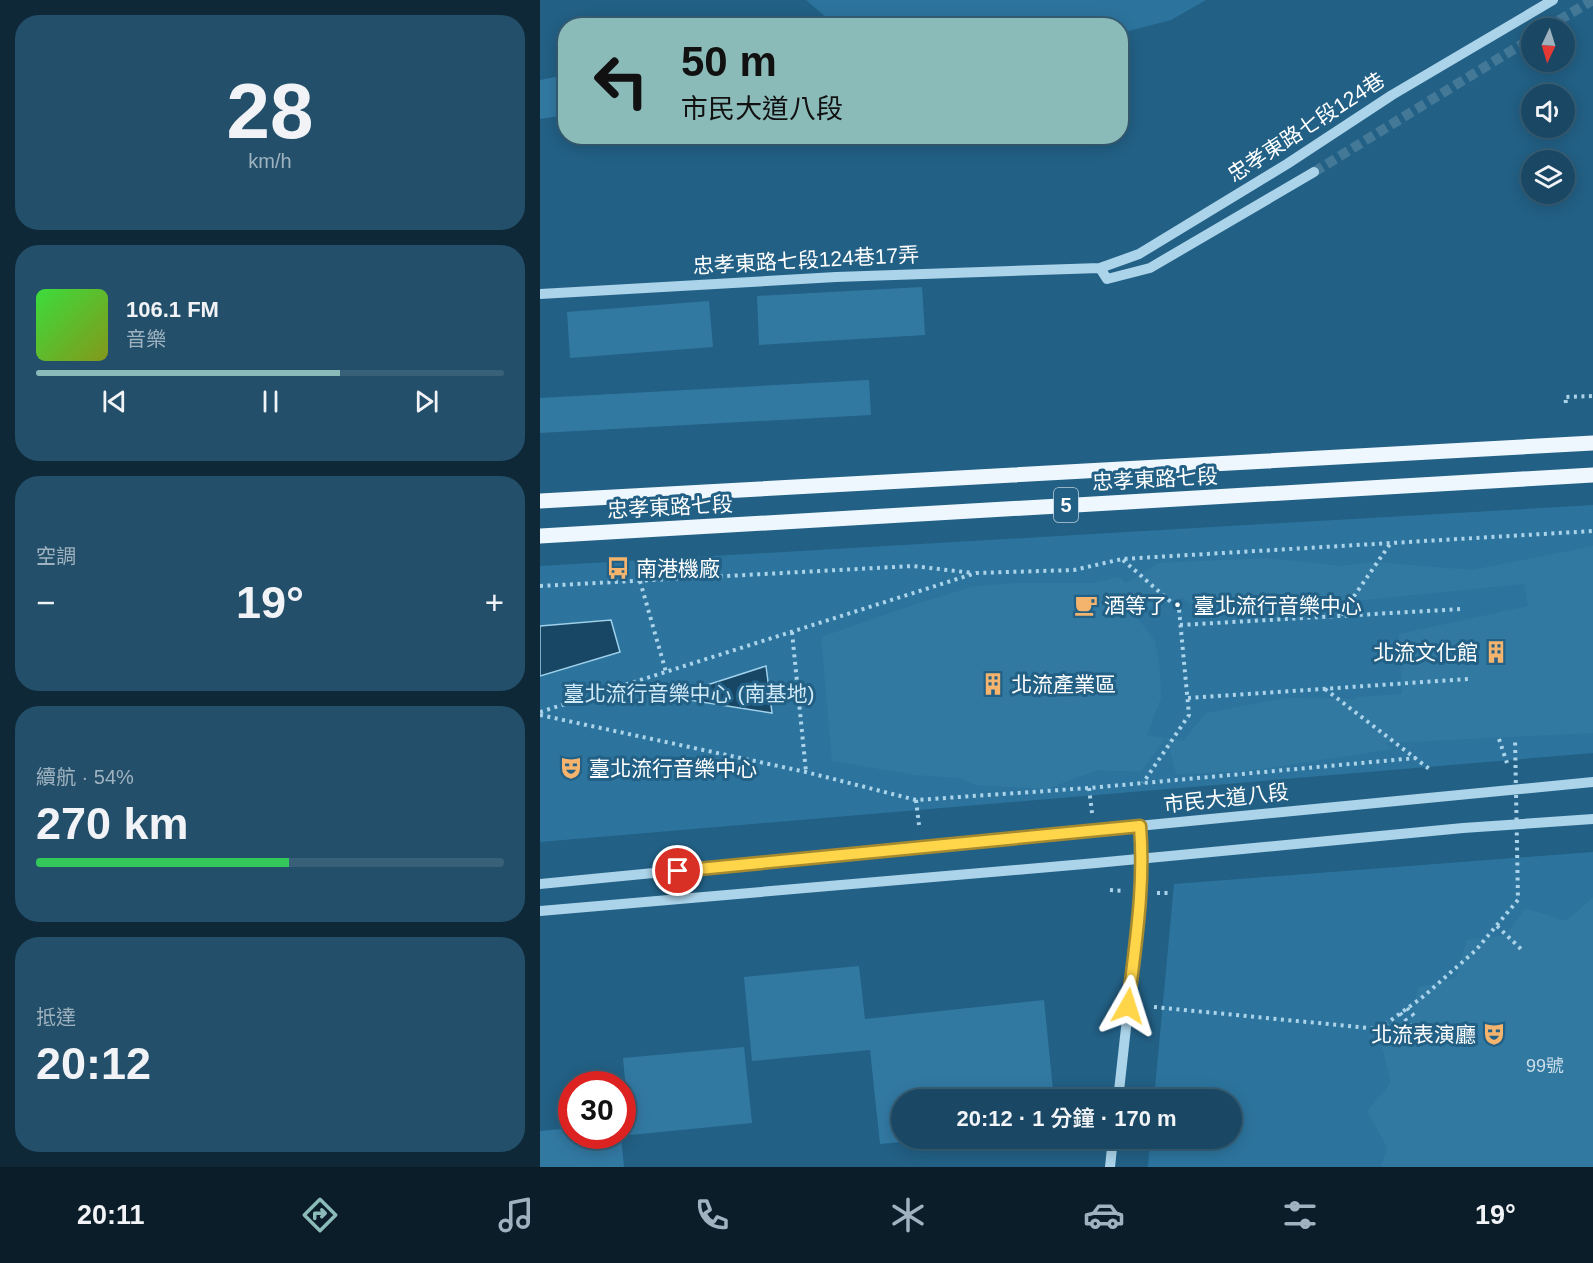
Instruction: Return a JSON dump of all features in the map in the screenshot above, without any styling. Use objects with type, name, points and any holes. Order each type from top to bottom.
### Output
[{"type":"main road","name":"忠孝東路七段","points":[[540,501],[1593,443]]},
{"type":"main road","name":"忠孝東路七段","points":[[540,536],[1593,475]]},
{"type":"street","name":"忠孝東路七段124巷","points":[[1073,268],[1100,268],[1139,254],[1287,164],[1392,95],[1553,0]]},
{"type":"street","points":[[1100,268],[1107,279],[1150,268],[1314,172]]},
{"type":"street","name":"忠孝東路七段124巷17弄","points":[[540,294],[802,279],[1073,268]]},
{"type":"street","name":"市民大道八段","points":[[540,884],[1593,782]]},
{"type":"street","points":[[540,911],[1463,828],[1593,819]]},
{"type":"street","points":[[1119,1089],[1142,892],[1140,826]]},
{"type":"street","points":[[1110,1167],[1112,1149]]},
{"type":"path","points":[[1566,403],[1565,397],[1593,396]]},
{"type":"path","points":[[540,586],[913,566],[976,573],[1074,570],[1122,559],[1593,531]]},
{"type":"path","points":[[1340,615],[1390,544]]},
{"type":"path","points":[[1122,559],[1179,609],[1188,698],[1189,715],[1143,783]]},
{"type":"path","points":[[540,713],[976,573]]},
{"type":"path","points":[[640,581],[666,672]]},
{"type":"path","points":[[1180,625],[1462,609]]},
{"type":"path","points":[[792,632],[806,772]]},
{"type":"path","points":[[1188,698],[1469,680]]},
{"type":"path","points":[[1325,689],[1432,771]]},
{"type":"path","points":[[540,713],[806,772],[916,800],[1089,788],[1416,758]]},
{"type":"path","points":[[1154,1007],[1379,1029],[1424,996],[1476,950],[1518,900],[1515,738]]},
{"type":"path","points":[[1499,739],[1507,763]]},
{"type":"path","points":[[1089,788],[1092,809]]},
{"type":"path","points":[[916,800],[919,825]]},
{"type":"path","points":[[1497,926],[1521,949]]},
{"type":"path","points":[[1407,1008],[1414,1016]]},
{"type":"path","points":[[1400,1013],[1424,1042]]},
{"type":"green space","points":[[806,0],[1206,0],[1171,20],[1128,31],[1128,18],[827,18]]},
{"type":"green space","name":"臺北流行音樂中心 (南基地)","points":[[1593,505],[1593,753],[540,842],[540,566]]},
{"type":"green space","points":[[1593,852],[1593,1167],[1148,1167],[1149,1149],[1242,1149],[1242,1089],[1155,1089],[1174,884]]},
{"type":"shaded area","points":[[611,620],[620,652],[540,676],[540,626]]},
{"type":"shaded area","points":[[766,666],[772,713],[670,697]]},
{"type":"building","points":[[558,77],[558,116],[540,119],[540,80]]},
{"type":"building","points":[[922,287],[925,335],[759,345],[757,296]]},
{"type":"building","points":[[709,301],[713,347],[570,358],[567,312]]},
{"type":"building","points":[[869,380],[871,415],[540,433],[540,398]]},
{"type":"building","points":[[1593,546],[1593,733],[1385,743],[1393,749],[1248,771],[1176,774],[1167,738],[1183,741],[1206,713],[1285,698],[1356,699],[1355,697],[1402,694],[1399,634],[1528,606],[1524,584],[1343,602],[1268,600],[1190,604],[1183,598],[1133,612],[1155,641],[1160,670],[1161,698],[1147,735],[1166,738],[1141,772],[1097,770],[1047,789],[975,785],[961,778],[915,775],[832,761],[821,637],[971,587],[1014,583],[1094,583],[1119,577],[1126,583],[1159,563],[1266,558],[1341,566],[1375,562],[1472,570]]},
{"type":"building","name":"北流表演廳","points":[[1593,898],[1593,1167],[1381,1167],[1387,1147],[1367,1111],[1391,1083],[1381,1043],[1409,1026],[1418,988],[1456,977],[1467,940],[1506,935],[1525,908],[1566,921]]},
{"type":"building","points":[[859,966],[865,1019],[1044,1000],[1053,1089],[891,1089],[891,1143],[880,1144],[870,1050],[752,1061],[744,977]]},
{"type":"building","points":[[744,1047],[752,1123],[636,1134],[636,1071],[624,1071],[623,1058]]},
{"type":"building","points":[[558,1129],[558,1149],[622,1149],[624,1167],[540,1167],[540,1131]]},
{"type":"tunnel","points":[[1563,18],[1593,0]]},
{"type":"tunnel","points":[[1314,172],[1521,45]]},
{"type":"place","name":"南港機廠","points":[[618,568]]},
{"type":"place","name":"酒等了・ 臺北流行音樂中心","points":[[1086,605]]},
{"type":"place","name":"北流文化館","points":[[1496,652]]},
{"type":"place","name":"北流產業區","points":[[993,684]]},
{"type":"place","name":"臺北流行音樂中心","points":[[571,768]]},
{"type":"place","name":"北流表演廳","points":[[1494,1034]]},
{"type":"route","points":[[678,871],[1140,826],[1142,892],[1128,1006]]}]
